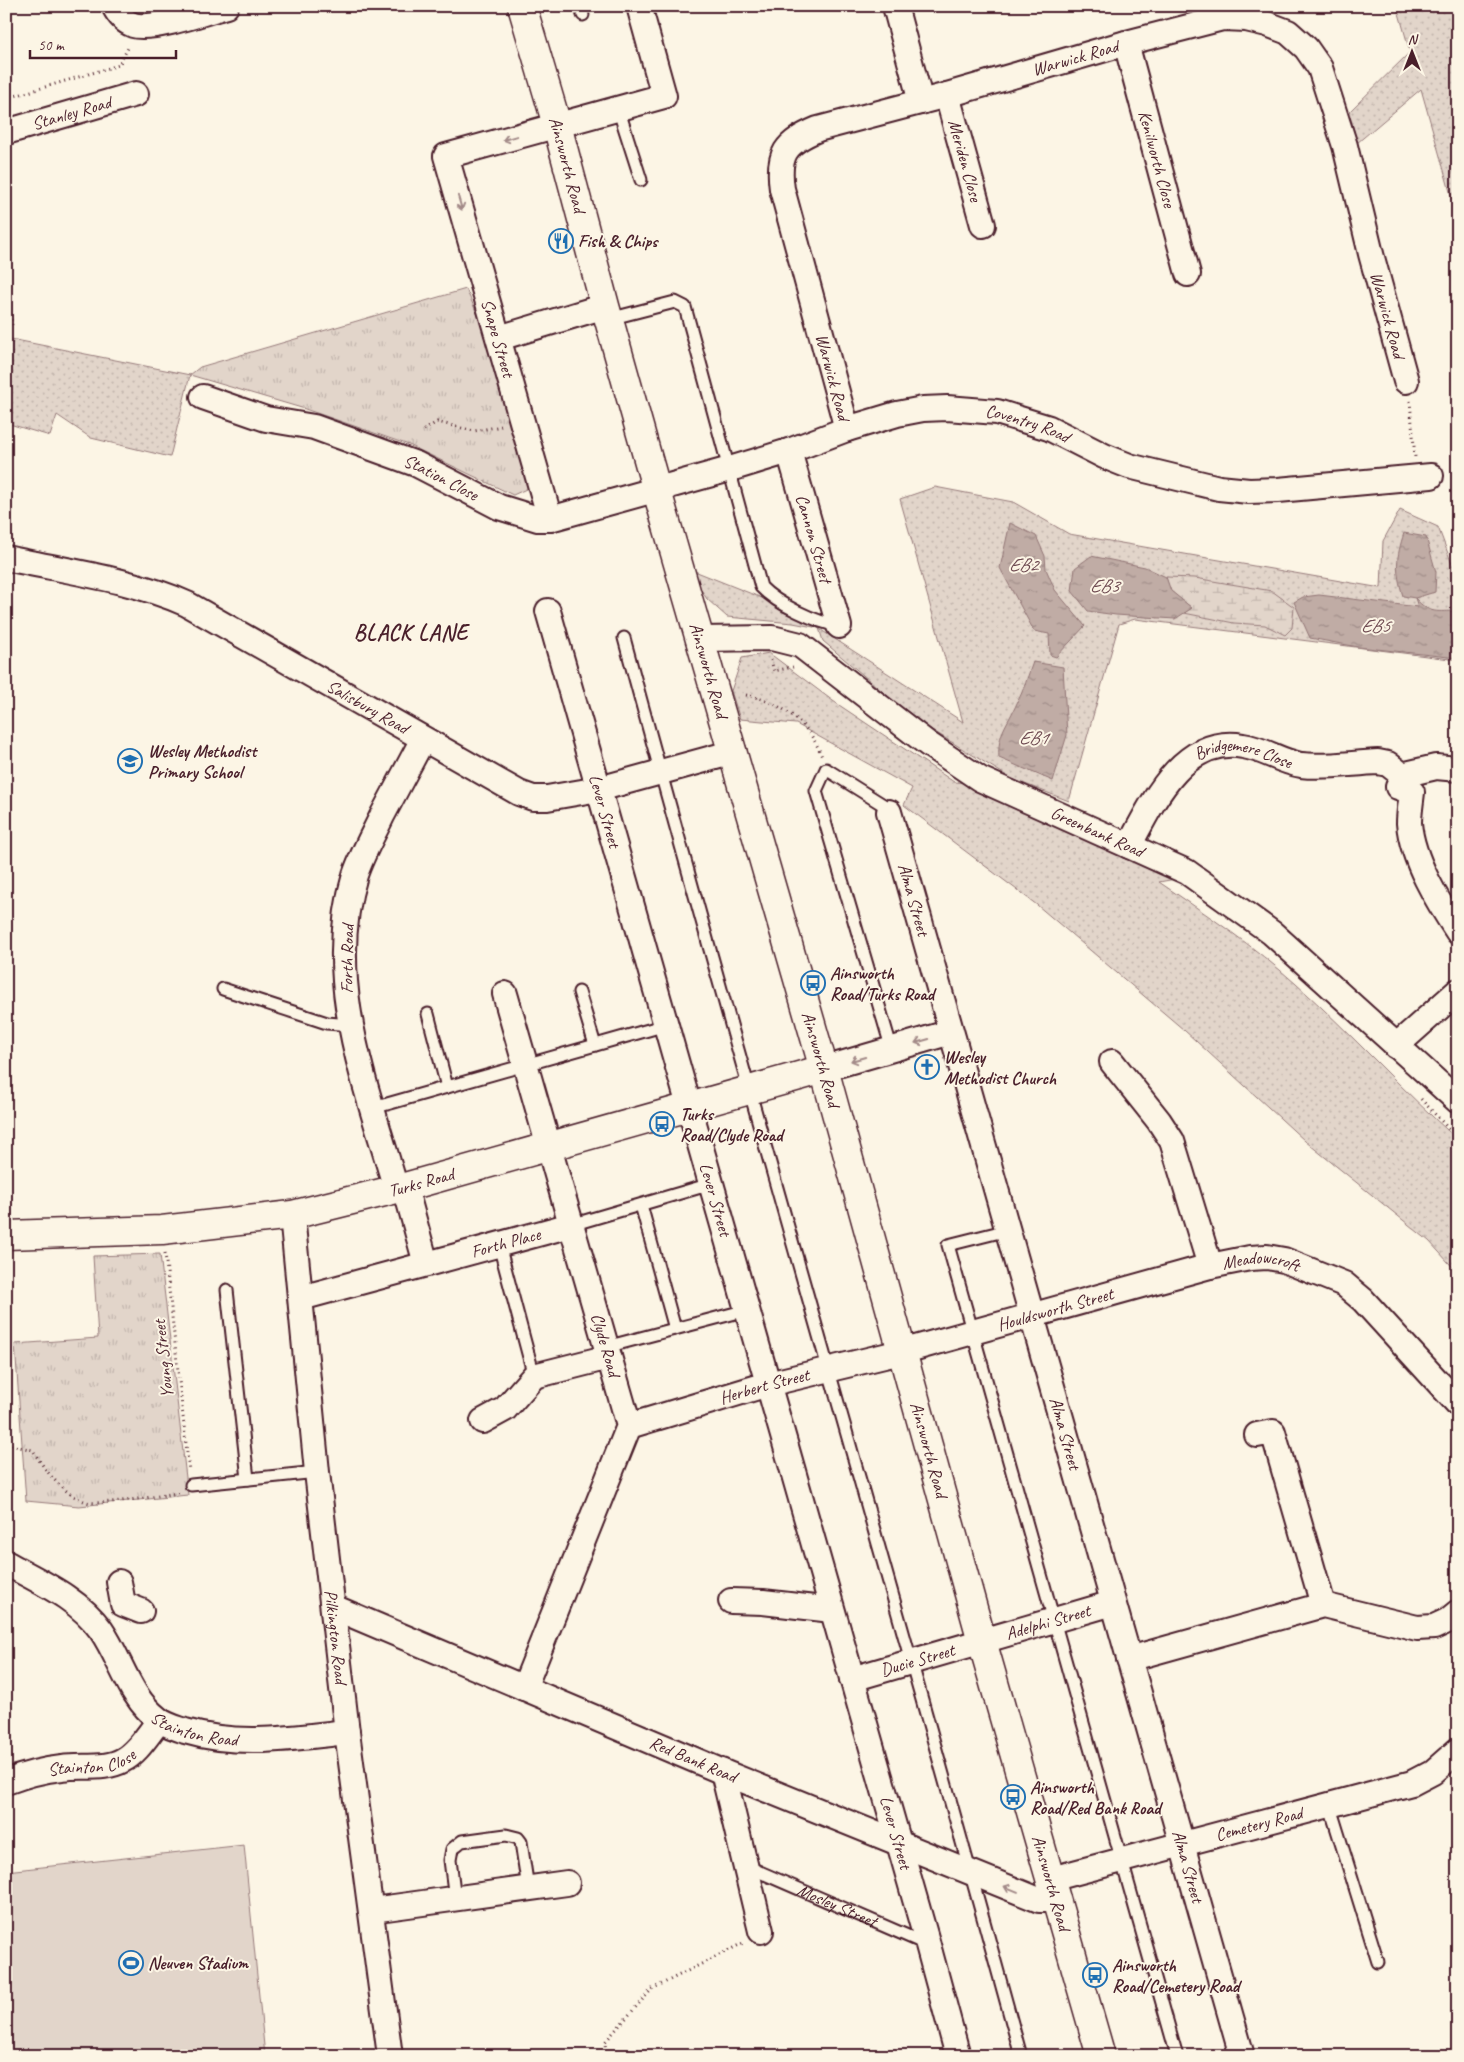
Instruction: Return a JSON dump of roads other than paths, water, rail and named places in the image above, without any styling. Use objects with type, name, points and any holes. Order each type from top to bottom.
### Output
[{"type":"main road","name":"Ainsworth Road","points":[[522,6],[557,125],[656,491],[734,752],[824,1069],[982,1641],[1101,2056]]},
{"type":"main road","name":"Turks Road","points":[[6,1235],[162,1230],[292,1215],[401,1188],[824,1069]]},
{"type":"street","points":[[114,6],[125,20],[140,27],[165,23],[226,6]]},
{"type":"street","points":[[557,125],[664,96],[639,6]]},
{"type":"street","points":[[895,6],[921,102]]},
{"type":"street","name":"Warwick Road","points":[[847,428],[782,189],[780,173],[782,160],[788,148],[799,137],[818,129],[946,96],[1126,43],[1223,18],[1246,19],[1288,32],[1306,48],[1320,68],[1345,146],[1370,254],[1406,381]]},
{"type":"street","name":"Kenilworth Close","points":[[1126,43],[1188,274]]},
{"type":"street","name":"Stanley Road","points":[[12,130],[136,94]]},
{"type":"street","name":"Meriden Close","points":[[946,96],[983,226]]},
{"type":"street","name":"Snape Street","points":[[550,519],[446,156],[557,125]]},
{"type":"street","points":[[498,338],[607,313]]},
{"type":"street","name":"Station Close","points":[[203,397],[224,415],[266,419],[314,427],[416,464],[498,506],[538,519],[550,519],[656,491]]},
{"type":"street","name":"Coventry Road","points":[[656,491],[789,451],[847,428],[924,409],[970,409],[997,412],[1049,428],[1128,466],[1219,488],[1249,491],[1414,483]]},
{"type":"street","name":"Cannon Street","points":[[789,451],[839,626]]},
{"type":"street","name":"Salisbury Road","points":[[6,558],[140,587],[188,604],[519,794],[533,798],[548,798],[598,789],[734,752]]},
{"type":"street","name":"Lever Street","points":[[548,611],[548,650],[598,789],[958,2056]]},
{"type":"street","name":"Greenbank Road","points":[[700,640],[772,638],[800,645],[928,744],[980,779],[1187,872],[1272,933],[1458,1101]]},
{"type":"street","name":"Forth Road","points":[[423,739],[364,852],[349,901],[343,964],[350,1025],[373,1108],[426,1264]]},
{"type":"street","name":"Bridgemere Close","points":[[1129,846],[1153,802],[1178,768],[1203,750],[1241,745],[1301,765],[1378,762],[1388,764],[1398,786],[1412,792],[1409,823],[1416,856],[1443,910],[1458,932]]},
{"type":"street","points":[[1398,786],[1436,767],[1458,769]]},
{"type":"street","name":"Alma Street","points":[[889,812],[1242,2056]]},
{"type":"street","points":[[1396,1046],[1458,990]]},
{"type":"street","name":"Clyde Road","points":[[504,994],[629,1426]]},
{"type":"street","points":[[824,1069],[951,1032]]},
{"type":"street","name":"Meadowcroft","points":[[1113,1060],[1172,1141],[1210,1266],[1250,1258],[1267,1257],[1284,1260],[1344,1284],[1363,1300],[1458,1404]]},
{"type":"street","name":"Pilkington Road","points":[[292,1215],[317,1472],[347,1732],[390,2056]]},
{"type":"street","name":"Forth Place","points":[[301,1298],[571,1225]]},
{"type":"street","name":"Houldsworth Street","points":[[902,1352],[1210,1266]]},
{"type":"street","points":[[483,1421],[505,1409],[534,1376],[608,1352]]},
{"type":"street","name":"Herbert Street","points":[[629,1426],[768,1384],[902,1352]]},
{"type":"street","points":[[524,1688],[629,1426]]},
{"type":"street","points":[[1257,1435],[1273,1432],[1323,1605]]},
{"type":"street","name":"Stainton Road","points":[[6,1563],[80,1606],[102,1632],[134,1692],[159,1721],[198,1735],[233,1740],[267,1741],[347,1732]]},
{"type":"street","points":[[95,1623],[128,1599]]},
{"type":"street","points":[[731,1601],[763,1602],[832,1610]]},
{"type":"street","name":"Adelphi Street","points":[[982,1641],[1113,1603]]},
{"type":"street","points":[[1129,1658],[1323,1605],[1417,1628],[1434,1627],[1447,1622],[1458,1612]]},
{"type":"street","name":"Red Bank Road","points":[[333,1607],[723,1772],[1039,1900],[1054,1889]]},
{"type":"street","name":"Ducie Street","points":[[852,1679],[982,1641]]},
{"type":"street","name":"Stainton Close","points":[[6,1782],[24,1775],[63,1767],[110,1765],[122,1761],[132,1754],[159,1721]]},
{"type":"street","name":"Cemetery Road","points":[[1054,1889],[1123,1859],[1412,1783],[1433,1772],[1458,1750]]},
{"type":"street","points":[[723,1772],[761,1930]]},
{"type":"street","points":[[372,1910],[567,1883]]},
{"type":"lane","points":[[618,108],[641,180]]},
{"type":"lane","points":[[607,313],[674,302],[685,307],[761,587],[769,596],[816,620],[824,624],[839,626]]},
{"type":"lane","points":[[624,638],[660,773],[912,1662],[1021,2056]]},
{"type":"lane","points":[[889,812],[885,806],[826,769],[816,790],[892,1050]]},
{"type":"lane","points":[[223,989],[327,1023],[350,1025]]},
{"type":"lane","points":[[579,992],[595,1045]]},
{"type":"lane","points":[[428,1014],[447,1087]]},
{"type":"lane","points":[[373,1108],[666,1025]]},
{"type":"lane","name":"Forth Place","points":[[571,1225],[711,1184]]},
{"type":"lane","points":[[641,1205],[675,1329]]},
{"type":"lane","points":[[1008,1230],[948,1246],[1178,2056]]},
{"type":"lane","points":[[499,1244],[534,1376]]},
{"type":"lane","points":[[227,1290],[248,1479]]},
{"type":"lane","points":[[608,1352],[675,1329],[747,1310]]},
{"type":"lane","points":[[191,1485],[317,1472]]},
{"type":"lane","points":[[1330,1804],[1378,1962]]},
{"type":"lane","points":[[455,1899],[450,1860],[452,1849],[462,1842],[506,1835],[518,1838],[521,1842],[528,1888]]},
{"type":"lane","name":"Mosley Street","points":[[746,1866],[928,1945]]},
{"type":"water","name":"EB2","points":[[1010,523],[1036,536],[1045,556],[1046,569],[1055,590],[1085,626],[1056,657],[1050,655],[1049,634],[1034,631],[1000,568]]},
{"type":"water","points":[[1404,533],[1426,537],[1436,572],[1435,592],[1415,598],[1403,596],[1398,564],[1399,550]]},
{"type":"water","name":"EB3","points":[[1091,556],[1145,567],[1166,577],[1171,591],[1192,608],[1175,619],[1088,611],[1072,591],[1075,568]]},
{"type":"water","name":"EB5","points":[[1319,595],[1418,607],[1415,598],[1430,610],[1458,611],[1458,658],[1358,647],[1310,638],[1294,602],[1303,597]]},
{"type":"water","name":"EB1","points":[[1033,662],[1063,667],[1067,735],[1053,781],[999,758],[1001,735],[1022,693]]},
{"type":"place","name":"Fish & Chips","points":[[561,241]]},
{"type":"place","name":"Wesley Methodist Primary School","points":[[130,761]]},
{"type":"place","name":"Ainsworth Road/Turks Road","points":[[813,983]]},
{"type":"place","name":"Wesley Methodist Church","points":[[927,1067]]},
{"type":"place","name":"Turks Road/Clyde Road","points":[[662,1124]]},
{"type":"place","name":"Ainsworth Road/Red Bank Road","points":[[1013,1797]]},
{"type":"place","name":"Neuven Stadium","points":[[131,1963]]},
{"type":"place","name":"Ainsworth Road/Cemetery Road","points":[[1095,1975]]},
{"type":"district","name":"BLACK LANE","points":[[411,632]]}]
